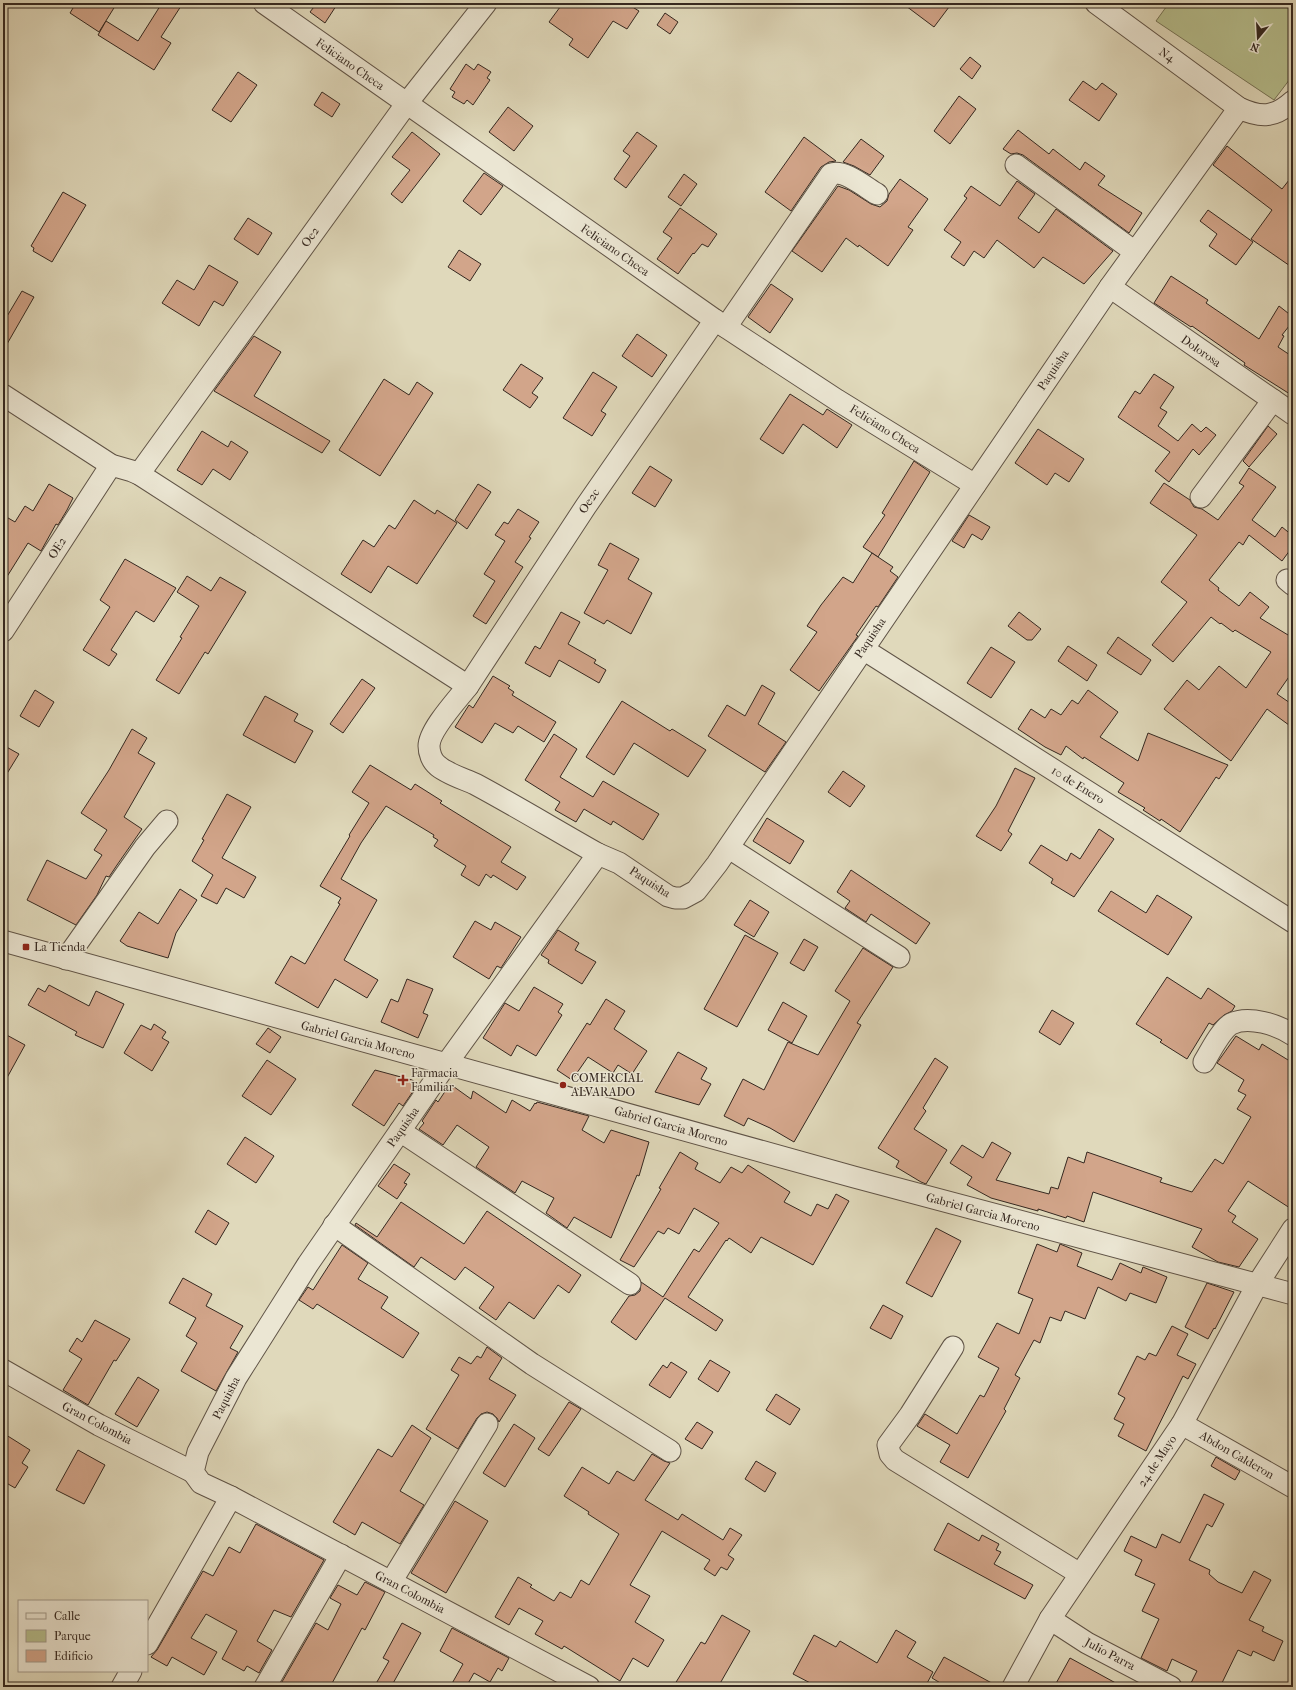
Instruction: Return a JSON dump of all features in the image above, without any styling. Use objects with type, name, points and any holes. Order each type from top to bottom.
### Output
[{"type":"street","name":"Feliciano Checa","points":[[264,3],[721,323],[838,400],[975,485]]},
{"type":"street","name":"Oe2","points":[[139,474],[407,104],[486,3]]},
{"type":"street","name":"N4","points":[[1096,3],[1239,108]]},
{"type":"street","points":[[1239,108],[1253,115],[1266,116],[1277,113],[1293,102]]},
{"type":"street","name":"Paquisha","points":[[193,1472],[198,1452],[236,1378],[308,1264],[447,1063],[598,854],[619,863],[668,896],[683,898],[696,891],[729,848],[1110,287],[1239,108]]},
{"type":"street","points":[[1016,165],[1135,252]]},
{"type":"street","name":"Oe2c","points":[[598,854],[475,785],[443,770],[436,765],[431,757],[429,747],[430,738],[434,730],[468,686],[586,506],[831,174],[836,172],[843,174],[877,194]]},
{"type":"street","name":"Dolorosa","points":[[1110,287],[1293,414]]},
{"type":"street","points":[[3,395],[111,465],[139,474],[468,686]]},
{"type":"street","points":[[1201,497],[1273,400]]},
{"type":"street","name":"OE2","points":[[3,631],[111,465]]},
{"type":"street","name":"10 de Enero","points":[[863,649],[1293,922]]},
{"type":"street","points":[[66,959],[145,847],[167,821]]},
{"type":"street","points":[[729,848],[899,957]]},
{"type":"street","name":"Gabriel Garcia Moreno","points":[[3,941],[862,1179],[1293,1294]]},
{"type":"street","points":[[1204,1062],[1218,1038],[1230,1025],[1246,1019],[1266,1023],[1293,1036]]},
{"type":"street","points":[[400,1131],[630,1284]]},
{"type":"street","points":[[334,1225],[532,1364],[670,1451]]},
{"type":"street","name":"24 de Mayo","points":[[1013,1687],[1050,1619],[1182,1424],[1257,1285],[1293,1230]]},
{"type":"street","points":[[953,1347],[888,1445],[890,1454],[896,1460],[1080,1574]]},
{"type":"street","name":"Gran Colombia","points":[[3,1370],[99,1425],[193,1472]]},
{"type":"street","points":[[391,1582],[487,1424]]},
{"type":"street","name":"Abdon Calderon","points":[[1182,1424],[1293,1487]]},
{"type":"street","points":[[148,1642],[231,1497],[201,1483],[193,1472]]},
{"type":"street","name":"Gran Colombia","points":[[231,1497],[589,1687]]},
{"type":"street","points":[[265,1687],[341,1555]]},
{"type":"street","name":"Julio Parra","points":[[1050,1619],[1087,1643],[1171,1687]]},
{"type":"street","points":[[122,1687],[130,1672]]},
{"type":"green space","points":[[1169,3],[1293,3],[1293,75],[1274,100],[1156,21]]},
{"type":"building","points":[[76,3],[117,3],[99,32],[70,13]]},
{"type":"building","points":[[162,3],[183,3],[161,37],[171,43],[154,70],[98,35],[106,21],[138,41]]},
{"type":"building","points":[[317,3],[338,3],[325,23],[310,12]]},
{"type":"building","points":[[563,3],[626,3],[639,11],[627,29],[613,21],[588,58],[569,45],[573,39],[549,22]]},
{"type":"building","points":[[902,3],[952,3],[934,27]]},
{"type":"building","points":[[665,13],[678,22],[670,34],[657,25]]},
{"type":"building","points":[[970,57],[981,66],[972,79],[960,69]]},
{"type":"building","points":[[466,64],[474,70],[478,64],[491,72],[487,78],[490,80],[473,105],[467,100],[464,104],[452,97],[455,92],[450,89]]},
{"type":"building","points":[[238,72],[257,85],[231,122],[212,110]]},
{"type":"building","points":[[1083,81],[1096,90],[1102,83],[1117,94],[1099,121],[1069,100]]},
{"type":"building","points":[[322,92],[340,104],[332,117],[314,105]]},
{"type":"building","points":[[959,96],[976,109],[950,144],[934,131]]},
{"type":"building","points":[[508,107],[533,126],[514,151],[489,132]]},
{"type":"building","points":[[1018,130],[1049,154],[1053,149],[1080,170],[1085,162],[1105,176],[1098,185],[1142,213],[1129,233],[1023,155],[1017,153],[1011,154],[1003,149]]},
{"type":"building","points":[[412,132],[440,154],[402,203],[391,194],[410,170],[392,157]]},
{"type":"building","points":[[637,132],[657,146],[626,188],[614,179],[630,156],[623,151]]},
{"type":"building","points":[[804,137],[836,161],[829,162],[821,167],[791,211],[765,192]]},
{"type":"building","points":[[861,139],[884,156],[870,175],[843,162]]},
{"type":"building","points":[[1227,146],[1282,189],[1293,175],[1293,268],[1251,239],[1272,210],[1213,165]]},
{"type":"building","points":[[484,173],[503,186],[481,215],[463,201]]},
{"type":"building","points":[[684,174],[697,184],[681,206],[668,197]]},
{"type":"building","points":[[900,179],[928,199],[908,227],[913,230],[888,266],[859,245],[858,247],[846,238],[822,272],[792,251],[838,186],[849,190],[871,204],[880,207],[887,201],[889,194]]},
{"type":"building","points":[[1017,181],[1035,194],[1018,218],[1039,233],[1056,209],[1113,251],[1084,284],[1043,257],[1034,268],[997,240],[984,258],[974,251],[964,266],[951,257],[961,242],[944,230],[967,198],[964,196],[971,186],[1000,206]]},
{"type":"building","points":[[63,192],[86,205],[52,262],[33,251],[34,248],[31,246]]},
{"type":"building","points":[[680,208],[717,234],[708,247],[702,244],[694,254],[693,253],[678,274],[657,259],[672,238],[663,232]]},
{"type":"building","points":[[1208,210],[1253,242],[1236,265],[1209,246],[1217,234],[1200,221]]},
{"type":"building","points":[[248,218],[272,233],[258,255],[234,239]]},
{"type":"building","points":[[459,250],[481,264],[470,281],[448,267]]},
{"type":"building","points":[[209,265],[238,282],[223,306],[214,301],[199,326],[162,303],[177,280],[194,290]]},
{"type":"building","points":[[1171,276],[1208,300],[1206,303],[1259,339],[1279,306],[1293,317],[1293,321],[1282,335],[1284,336],[1278,347],[1293,357],[1293,396],[1244,365],[1245,363],[1192,326],[1191,327],[1154,303]]},
{"type":"building","points":[[771,284],[793,299],[770,333],[748,317]]},
{"type":"building","points":[[22,291],[34,297],[3,351],[3,323]]},
{"type":"building","points":[[637,334],[667,355],[652,377],[622,356]]},
{"type":"building","points":[[254,336],[281,352],[254,396],[330,441],[322,453],[214,391]]},
{"type":"building","points":[[521,364],[543,378],[532,393],[538,397],[530,408],[503,390]]},
{"type":"building","points":[[593,372],[617,387],[601,411],[606,414],[592,436],[563,418]]},
{"type":"building","points":[[1154,374],[1174,387],[1160,408],[1167,412],[1158,426],[1178,441],[1192,424],[1201,432],[1206,427],[1216,435],[1199,455],[1193,449],[1169,482],[1155,471],[1170,452],[1118,417],[1135,391],[1140,394]]},
{"type":"building","points":[[384,379],[409,395],[417,382],[433,393],[380,476],[339,450]]},
{"type":"building","points":[[790,394],[823,415],[827,409],[852,425],[837,448],[803,424],[783,454],[760,439]]},
{"type":"building","points":[[1268,426],[1277,434],[1249,467],[1243,461]]},
{"type":"building","points":[[1038,429],[1084,459],[1069,482],[1055,473],[1047,485],[1015,463]]},
{"type":"building","points":[[202,431],[228,447],[231,441],[248,452],[230,480],[213,469],[202,485],[177,470]]},
{"type":"building","points":[[914,461],[930,472],[878,557],[863,547],[885,515],[882,513]]},
{"type":"building","points":[[650,466],[672,480],[655,507],[632,493]]},
{"type":"building","points":[[1249,468],[1276,487],[1252,520],[1275,537],[1282,527],[1293,536],[1293,546],[1282,561],[1249,535],[1243,545],[1239,542],[1209,580],[1219,588],[1218,590],[1239,606],[1250,592],[1269,607],[1260,618],[1293,638],[1293,671],[1277,694],[1293,705],[1293,728],[1267,709],[1231,761],[1164,709],[1187,680],[1199,690],[1219,666],[1246,688],[1271,652],[1235,630],[1233,632],[1211,617],[1173,662],[1152,645],[1187,602],[1161,582],[1197,535],[1150,503],[1164,483],[1190,500],[1194,507],[1202,509],[1218,520],[1244,486],[1239,483]]},
{"type":"building","points":[[49,484],[73,498],[41,551],[28,543],[3,583],[3,515],[15,522],[25,506],[33,511]]},
{"type":"building","points":[[478,484],[491,492],[467,529],[455,520]]},
{"type":"building","points":[[414,500],[435,514],[437,510],[457,523],[417,584],[388,566],[371,593],[341,574],[363,540],[374,547],[389,525],[395,529]]},
{"type":"building","points":[[518,509],[539,522],[529,537],[531,538],[515,562],[523,567],[486,624],[473,616],[495,581],[484,574],[505,541],[495,535],[504,522],[508,524]]},
{"type":"building","points":[[969,515],[990,527],[982,540],[972,534],[964,548],[952,541]]},
{"type":"building","points":[[610,543],[639,559],[628,579],[652,593],[631,634],[607,620],[604,624],[584,613],[608,570],[598,565]]},
{"type":"building","points":[[872,553],[893,567],[890,571],[898,577],[878,607],[876,606],[856,635],[858,636],[819,691],[790,670],[817,632],[807,626],[821,605],[843,577],[853,583]]},
{"type":"building","points":[[125,559],[176,588],[154,622],[136,611],[111,650],[117,654],[109,666],[83,650],[110,607],[100,600]]},
{"type":"building","points":[[187,576],[211,591],[220,577],[246,592],[208,654],[205,652],[179,694],[156,680],[182,638],[180,637],[199,606],[177,592]]},
{"type":"building","points":[[561,612],[580,622],[568,644],[596,660],[594,663],[606,670],[599,683],[559,660],[550,677],[525,663],[535,646],[540,649]]},
{"type":"building","points":[[1019,612],[1041,629],[1032,640],[1027,640],[1008,626]]},
{"type":"building","points":[[1118,637],[1151,660],[1141,675],[1107,653]]},
{"type":"building","points":[[1068,646],[1097,665],[1087,681],[1058,661]]},
{"type":"building","points":[[991,647],[1015,662],[991,698],[967,683]]},
{"type":"building","points":[[493,676],[510,686],[508,688],[514,692],[512,695],[556,722],[544,742],[518,726],[513,733],[495,723],[482,743],[455,727],[469,705],[473,708]]},
{"type":"building","points":[[362,679],[375,688],[343,733],[330,724]]},
{"type":"building","points":[[762,685],[775,693],[758,724],[786,742],[765,772],[708,736],[727,705],[745,716]]},
{"type":"building","points":[[35,690],[54,702],[39,727],[20,716]]},
{"type":"building","points":[[1088,690],[1118,712],[1100,737],[1138,761],[1148,733],[1228,765],[1219,779],[1216,777],[1180,832],[1161,819],[1160,821],[1143,810],[1145,808],[1118,792],[1124,783],[1084,757],[1083,759],[1066,746],[1061,755],[1045,747],[1018,729],[1031,709],[1045,718],[1051,709],[1061,715],[1072,700],[1078,704]]},
{"type":"building","points":[[265,696],[298,714],[294,721],[313,731],[295,763],[243,735]]},
{"type":"building","points":[[622,701],[670,731],[672,729],[706,750],[688,777],[634,743],[614,775],[586,757]]},
{"type":"building","points":[[132,729],[147,738],[138,753],[155,763],[124,817],[142,829],[109,877],[106,876],[97,895],[76,925],[27,900],[47,860],[86,879],[102,855],[94,850],[107,830],[81,813],[109,770]]},
{"type":"building","points":[[554,734],[577,749],[560,777],[593,797],[603,781],[659,814],[643,840],[613,821],[611,825],[584,809],[576,822],[555,810],[560,802],[525,780]]},
{"type":"building","points":[[3,745],[19,754],[3,780]]},
{"type":"building","points":[[370,765],[411,790],[415,784],[442,801],[440,803],[511,847],[501,862],[526,877],[517,890],[493,875],[491,878],[486,874],[479,886],[461,875],[466,866],[434,846],[438,840],[433,837],[434,835],[386,806],[361,843],[341,879],[377,900],[344,960],[378,980],[367,998],[335,979],[318,1008],[275,983],[291,956],[305,964],[340,904],[338,903],[341,898],[320,886],[369,803],[352,792]]},
{"type":"building","points":[[1015,768],[1035,778],[1008,831],[1012,834],[1001,851],[976,836],[996,806]]},
{"type":"building","points":[[843,771],[865,786],[850,807],[828,792]]},
{"type":"building","points":[[227,794],[251,807],[222,858],[256,877],[244,898],[226,888],[217,904],[201,896],[213,875],[192,861],[204,840],[202,839]]},
{"type":"building","points":[[767,818],[804,841],[790,864],[753,841]]},
{"type":"building","points":[[1099,829],[1114,839],[1074,897],[1051,883],[1053,879],[1029,863],[1041,845],[1067,861],[1071,853],[1080,859]]},
{"type":"building","points":[[851,870],[930,923],[916,944],[871,914],[866,922],[845,908],[850,901],[837,892]]},
{"type":"building","points":[[180,889],[197,900],[176,933],[168,958],[127,946],[120,941],[139,912],[158,924]]},
{"type":"building","points":[[1111,891],[1146,913],[1157,895],[1192,917],[1168,955],[1098,911]]},
{"type":"building","points":[[750,900],[769,912],[754,937],[734,925]]},
{"type":"building","points":[[475,921],[491,930],[495,922],[521,937],[501,968],[497,966],[489,979],[453,957]]},
{"type":"building","points":[[558,930],[579,943],[575,950],[596,962],[582,984],[548,963],[549,960],[541,955]]},
{"type":"building","points":[[745,935],[778,953],[737,1027],[704,1009]]},
{"type":"building","points":[[804,939],[818,947],[804,971],[790,963]]},
{"type":"building","points":[[863,948],[893,967],[857,1023],[861,1025],[794,1142],[770,1128],[748,1118],[744,1126],[724,1116],[743,1079],[764,1090],[788,1042],[818,1055],[850,1001],[835,991]]},
{"type":"building","points":[[1167,977],[1201,999],[1208,988],[1235,1006],[1232,1011],[1224,1015],[1213,1025],[1209,1023],[1187,1059],[1160,1042],[1162,1040],[1136,1024]]},
{"type":"building","points":[[407,979],[433,989],[423,1013],[428,1015],[418,1038],[381,1022],[391,999],[398,1002]]},
{"type":"building","points":[[49,985],[89,1006],[96,991],[124,1004],[103,1048],[75,1035],[77,1032],[28,1005],[38,988],[45,992]]},
{"type":"building","points":[[534,987],[563,1004],[558,1012],[562,1015],[536,1056],[517,1045],[511,1056],[483,1038],[505,1003],[519,1011]]},
{"type":"building","points":[[606,999],[625,1011],[614,1029],[647,1051],[632,1074],[618,1065],[613,1073],[588,1057],[572,1080],[557,1070],[587,1023],[590,1025]]},
{"type":"building","points":[[783,1002],[807,1016],[792,1043],[768,1030]]},
{"type":"building","points":[[1052,1010],[1074,1023],[1060,1045],[1039,1032]]},
{"type":"building","points":[[154,1024],[166,1032],[162,1038],[169,1042],[152,1071],[124,1053],[141,1025],[151,1030]]},
{"type":"building","points":[[268,1028],[281,1037],[270,1053],[256,1044]]},
{"type":"building","points":[[3,1033],[25,1045],[3,1085]]},
{"type":"building","points":[[1236,1036],[1259,1050],[1262,1044],[1293,1063],[1293,1210],[1248,1181],[1228,1211],[1236,1216],[1232,1222],[1258,1239],[1239,1267],[1218,1262],[1192,1247],[1202,1229],[1093,1192],[1084,1222],[1038,1209],[1038,1211],[991,1198],[967,1185],[972,1177],[950,1163],[962,1145],[983,1158],[992,1142],[1011,1153],[996,1180],[1049,1194],[1051,1187],[1058,1189],[1068,1157],[1084,1163],[1087,1152],[1162,1178],[1160,1182],[1192,1192],[1215,1159],[1223,1164],[1251,1117],[1237,1109],[1246,1095],[1238,1091],[1244,1080],[1217,1063]]},
{"type":"building","points":[[678,1052],[707,1068],[701,1079],[711,1084],[699,1105],[655,1092]]},
{"type":"building","points":[[935,1058],[948,1067],[923,1108],[926,1111],[914,1129],[947,1150],[926,1184],[896,1167],[899,1161],[878,1148]]},
{"type":"building","points":[[267,1060],[296,1079],[271,1115],[242,1096]]},
{"type":"building","points":[[375,1070],[412,1080],[418,1084],[403,1106],[399,1103],[384,1126],[352,1105]]},
{"type":"building","points":[[450,1084],[471,1099],[473,1091],[506,1113],[512,1100],[530,1111],[537,1102],[589,1116],[582,1130],[604,1143],[611,1130],[649,1142],[639,1176],[637,1175],[611,1238],[574,1217],[567,1228],[546,1213],[554,1198],[522,1181],[515,1193],[476,1167],[489,1147],[457,1125],[443,1145],[419,1129],[424,1123],[422,1121],[436,1100],[438,1102]]},
{"type":"building","points":[[245,1137],[274,1156],[256,1183],[227,1164]]},
{"type":"building","points":[[680,1152],[698,1163],[695,1169],[720,1183],[731,1167],[742,1173],[748,1165],[790,1192],[784,1202],[811,1216],[817,1204],[828,1209],[836,1194],[849,1201],[813,1265],[761,1237],[751,1253],[729,1238],[727,1241],[726,1240],[688,1297],[723,1320],[716,1331],[665,1298],[636,1340],[611,1322],[629,1296],[635,1295],[640,1291],[641,1282],[663,1297],[694,1249],[699,1252],[719,1223],[694,1208],[679,1234],[668,1228],[664,1234],[658,1231],[634,1267],[620,1260],[661,1189],[659,1188]]},
{"type":"building","points":[[394,1164],[410,1174],[404,1183],[407,1184],[397,1199],[378,1186]]},
{"type":"building","points":[[401,1202],[464,1244],[487,1211],[581,1275],[569,1293],[558,1285],[534,1319],[509,1302],[496,1320],[479,1308],[494,1287],[465,1267],[455,1280],[421,1257],[414,1267],[355,1225],[356,1223],[377,1237]]},
{"type":"building","points":[[208,1210],[229,1223],[216,1245],[195,1232]]},
{"type":"building","points":[[936,1228],[961,1241],[932,1297],[906,1283]]},
{"type":"building","points":[[1037,1244],[1057,1252],[1060,1244],[1082,1253],[1077,1266],[1112,1280],[1120,1263],[1141,1273],[1143,1267],[1167,1277],[1156,1303],[1130,1293],[1126,1301],[1098,1287],[1085,1319],[1065,1311],[1061,1321],[1050,1317],[1040,1343],[1034,1340],[1015,1375],[1020,1378],[1004,1409],[1006,1411],[968,1478],[940,1462],[950,1445],[917,1426],[925,1414],[957,1434],[980,1395],[984,1397],[999,1368],[978,1357],[997,1323],[1019,1334],[1033,1299],[1018,1293]]},
{"type":"building","points":[[342,1245],[368,1263],[358,1279],[388,1297],[381,1308],[419,1333],[403,1358],[317,1304],[313,1309],[299,1300],[308,1287],[313,1290]]},
{"type":"building","points":[[183,1278],[212,1294],[206,1306],[243,1326],[230,1348],[238,1352],[216,1391],[181,1371],[197,1343],[186,1336],[196,1318],[169,1303]]},
{"type":"building","points":[[1207,1283],[1234,1292],[1215,1329],[1214,1328],[1208,1339],[1185,1327]]},
{"type":"building","points":[[883,1305],[903,1316],[891,1339],[870,1328]]},
{"type":"building","points":[[95,1320],[130,1339],[116,1361],[114,1360],[88,1405],[63,1390],[82,1359],[69,1351],[77,1338],[82,1342]]},
{"type":"building","points":[[1172,1326],[1188,1334],[1177,1355],[1196,1364],[1188,1379],[1183,1376],[1146,1451],[1118,1436],[1124,1424],[1114,1419],[1125,1398],[1118,1394],[1137,1356],[1145,1360],[1149,1353],[1156,1356]]},
{"type":"building","points":[[487,1347],[502,1358],[489,1379],[516,1395],[499,1422],[493,1414],[487,1412],[481,1414],[458,1449],[426,1429],[459,1375],[451,1370],[459,1357],[471,1364],[477,1356],[481,1358]]},
{"type":"building","points":[[710,1360],[730,1372],[718,1392],[698,1379]]},
{"type":"building","points":[[671,1362],[687,1372],[670,1398],[649,1385],[663,1365],[667,1368]]},
{"type":"building","points":[[138,1377],[159,1390],[137,1427],[115,1414]]},
{"type":"building","points":[[776,1394],[800,1409],[790,1425],[766,1410]]},
{"type":"building","points":[[569,1402],[581,1409],[549,1456],[538,1449]]},
{"type":"building","points":[[697,1422],[713,1432],[702,1449],[685,1439]]},
{"type":"building","points":[[514,1424],[535,1438],[505,1487],[483,1473]]},
{"type":"building","points":[[412,1425],[431,1438],[400,1491],[424,1505],[400,1544],[362,1522],[355,1535],[333,1522],[378,1449],[392,1457]]},
{"type":"building","points":[[3,1433],[30,1450],[22,1463],[28,1467],[15,1488],[3,1481]]},
{"type":"building","points":[[78,1450],[105,1465],[84,1504],[56,1490]]},
{"type":"building","points":[[652,1454],[670,1463],[645,1500],[678,1520],[682,1514],[723,1540],[730,1528],[742,1535],[728,1555],[734,1559],[727,1570],[721,1567],[715,1576],[704,1569],[710,1560],[662,1531],[630,1585],[650,1596],[635,1622],[664,1640],[648,1667],[633,1658],[620,1681],[564,1646],[562,1649],[535,1634],[543,1621],[519,1608],[509,1625],[495,1617],[518,1577],[532,1585],[530,1587],[554,1601],[560,1592],[571,1598],[581,1580],[589,1585],[619,1534],[564,1496],[582,1467],[609,1484],[617,1471],[634,1481]]},
{"type":"building","points":[[1216,1457],[1240,1471],[1235,1480],[1211,1466]]},
{"type":"building","points":[[756,1461],[776,1473],[765,1492],[745,1479]]},
{"type":"building","points":[[1204,1494],[1224,1504],[1212,1527],[1207,1524],[1189,1560],[1210,1570],[1209,1574],[1218,1582],[1242,1593],[1254,1571],[1271,1580],[1249,1620],[1264,1627],[1262,1631],[1283,1641],[1274,1661],[1253,1651],[1251,1656],[1238,1650],[1220,1687],[1189,1687],[1197,1671],[1172,1659],[1167,1671],[1141,1658],[1159,1619],[1142,1611],[1155,1584],[1135,1575],[1142,1560],[1124,1551],[1131,1536],[1156,1548],[1162,1534],[1180,1543]]},
{"type":"building","points":[[455,1501],[488,1521],[446,1593],[411,1573]]},
{"type":"building","points":[[948,1523],[979,1541],[982,1535],[999,1544],[996,1550],[1001,1552],[994,1564],[1033,1585],[1025,1599],[934,1550]]},
{"type":"building","points":[[256,1524],[324,1560],[291,1617],[274,1610],[257,1641],[272,1650],[259,1673],[247,1666],[244,1671],[222,1659],[237,1631],[206,1614],[191,1638],[217,1652],[204,1675],[172,1657],[167,1666],[151,1657],[157,1650],[203,1571],[213,1576],[229,1547],[240,1553]]},
{"type":"building","points":[[365,1582],[385,1592],[365,1630],[362,1628],[330,1687],[279,1687],[316,1623],[328,1630],[341,1604],[330,1598],[338,1585],[357,1595]]},
{"type":"building","points":[[722,1615],[750,1631],[718,1687],[673,1687],[701,1642],[705,1644]]},
{"type":"building","points":[[402,1623],[421,1633],[391,1687],[374,1687],[389,1661],[383,1658]]},
{"type":"building","points":[[452,1628],[509,1658],[502,1671],[498,1668],[490,1682],[474,1673],[466,1687],[450,1687],[463,1664],[440,1651]]},
{"type":"building","points":[[896,1630],[916,1642],[907,1657],[933,1672],[925,1687],[818,1687],[793,1674],[814,1635],[836,1647],[840,1641],[877,1663]]},
{"type":"building","points":[[944,1657],[999,1687],[947,1687],[932,1678]]},
{"type":"building","points":[[1070,1658],[1123,1687],[1054,1687]]},
{"type":"place","name":"La Tienda","points":[[26,947]]},
{"type":"place","name":"Farmacia Familiar","points":[[403,1080]]},
{"type":"place","name":"COMERCIAL ALVARADO","points":[[563,1085]]}]
